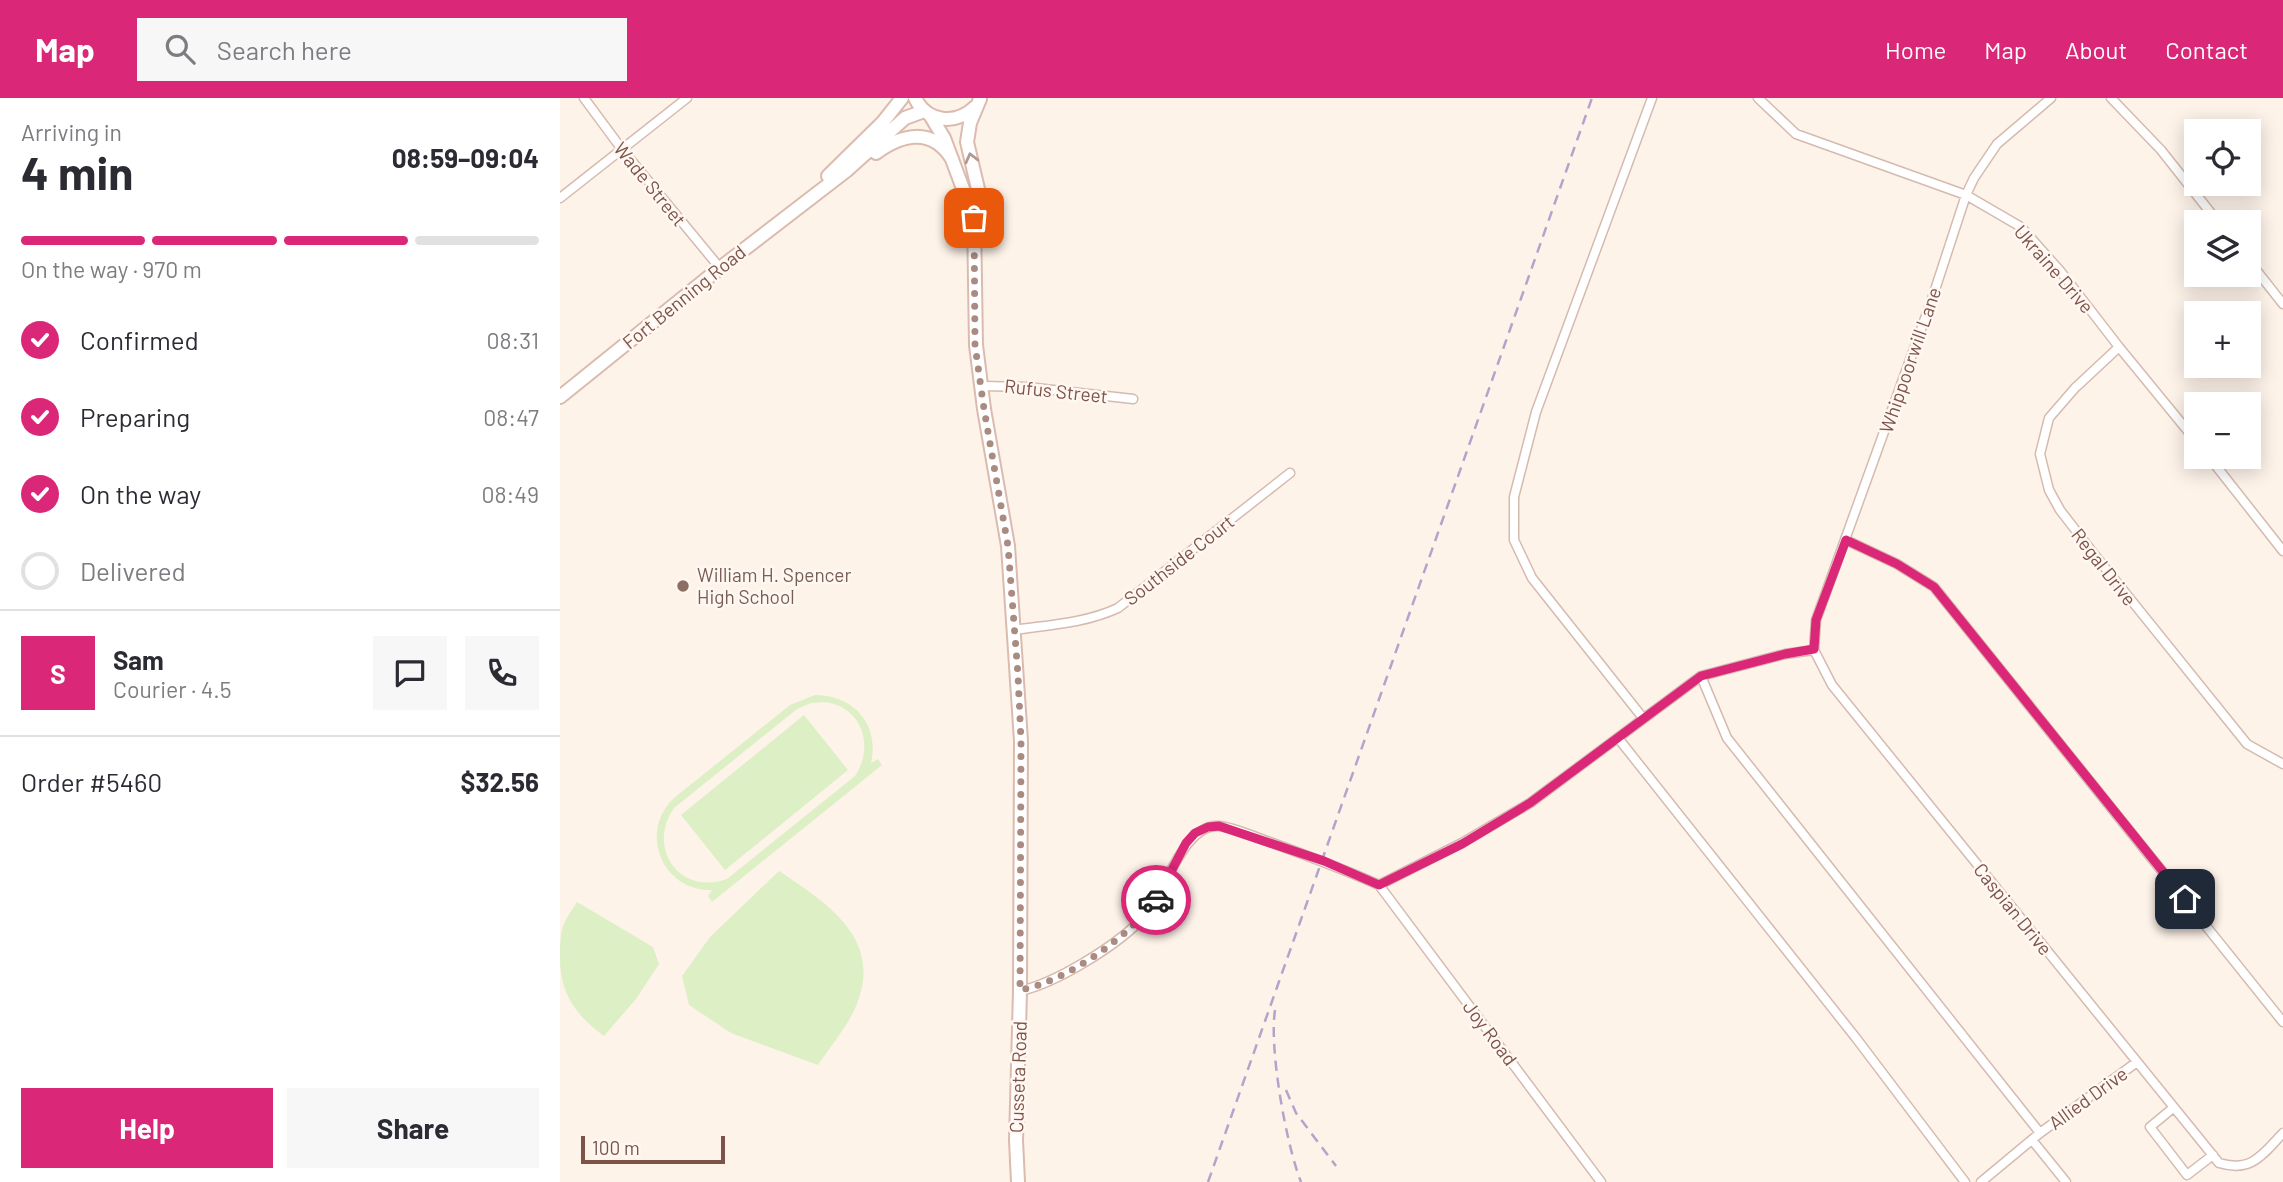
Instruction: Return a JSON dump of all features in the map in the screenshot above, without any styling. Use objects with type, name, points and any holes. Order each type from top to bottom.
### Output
[{"type":"street","name":"Wade Street","points":[[584,98],[621,148],[719,268]]},
{"type":"street","points":[[560,198],[687,98]]},
{"type":"street","name":"Fort Benning Road","points":[[809,198],[817,186],[883,122],[902,98]]},
{"type":"street","name":"Cusseta Road","points":[[915,98],[944,138],[974,218]]},
{"type":"street","points":[[1643,718],[1532,578],[1514,540],[1514,497],[1536,412],[1652,98]]},
{"type":"street","name":"Ukraine Drive","points":[[1758,98],[1796,134],[1966,195],[2021,227],[2061,272],[2184,426]]},
{"type":"street","name":"Whippoorwill Lane","points":[[1814,649],[1816,620],[1966,195],[1997,144],[2051,98]]},
{"type":"street","points":[[2111,98],[2161,150],[2208,210]]},
{"type":"street","points":[[927,113],[946,120],[962,117],[976,106],[980,99]]},
{"type":"street","name":"Cusseta Road","points":[[980,99],[970,123],[967,142],[979,192],[974,218],[975,345],[1008,546],[1021,741],[1020,990],[1016,1140],[1018,1182]]},
{"type":"street","name":"Fort Benning Road","points":[[560,397],[719,268],[846,171],[905,118],[927,113]]},
{"type":"street","points":[[846,171],[891,143],[915,137],[941,145],[952,159]]},
{"type":"street","points":[[2261,276],[2283,304]]},
{"type":"street","name":"Regal Drive","points":[[2119,347],[2075,388],[2049,418],[2040,454],[2049,490],[2080,536],[2247,744],[2283,764]]},
{"type":"street","name":"Rufus Street","points":[[980,386],[1027,387],[1133,399]]},
{"type":"street","points":[[2218,469],[2283,551]]},
{"type":"street","name":"Southside Court","points":[[1014,630],[1085,619],[1118,608],[1290,472]]},
{"type":"street","points":[[1846,540],[1897,564],[1934,587],[2283,1022]]},
{"type":"street","points":[[1379,885],[1462,844],[1530,803],[1701,676],[1814,649]]},
{"type":"street","name":"Caspian Drive","points":[[1814,649],[1832,685],[2219,1163],[2234,1167],[2251,1163],[2283,1133]]},
{"type":"street","points":[[1701,676],[1727,738],[2040,1133],[1981,1182]]},
{"type":"street","points":[[1618,738],[1856,1038],[1965,1182]]},
{"type":"street","name":"Joy Road","points":[[1020,990],[1044,985],[1065,974],[1128,932],[1142,919],[1158,897],[1186,843],[1195,833],[1208,827],[1219,826],[1245,833],[1324,861],[1379,885],[1601,1182]]},
{"type":"street","name":"Allied Drive","points":[[2040,1133],[2137,1062]]},
{"type":"street","points":[[2173,1108],[2150,1127],[2190,1179],[2213,1155]]},
{"type":"street","points":[[2032,1140],[2066,1182]]},
{"type":"green space","points":[[815,695],[829,696],[852,706],[861,714],[871,736],[871,763],[878,759],[882,765],[712,902],[708,896],[712,890],[695,888],[680,881],[661,857],[657,842],[663,812],[674,798],[790,705]],"holes":[[[811,703],[837,705],[856,719],[864,740],[864,752],[855,776],[727,879],[695,881],[682,875],[672,865],[666,853],[664,838],[666,823],[674,808],[797,709]]]},
{"type":"green space","points":[[804,715],[848,770],[725,870],[681,815]]},
{"type":"green space","points":[[779,871],[830,908],[855,940],[862,958],[863,978],[855,1010],[818,1065],[731,1033],[689,1005],[682,976],[710,937]]},
{"type":"green space","points":[[577,902],[653,947],[659,964],[636,999],[604,1036],[578,1012],[563,983],[561,934],[564,923]]},
{"type":"railway","points":[[1208,1182],[1592,98]]},
{"type":"railway","points":[[1275,1010],[1274,1048],[1280,1096],[1301,1182]]},
{"type":"railway","points":[[1286,1090],[1296,1113],[1336,1166]]},
{"type":"way so far","points":[[974,218],[975,345],[1008,546],[1018,675],[1021,741],[1020,990],[1044,985],[1065,974],[1128,932],[1156,900]]},
{"type":"place","name":"William H. Spencer High School","points":[[683,586]]},
{"type":"route","points":[[1156,900],[1186,843],[1195,833],[1208,827],[1219,826],[1245,833],[1324,861],[1379,885],[1409,872],[1530,803],[1701,676],[1814,649],[1816,620],[1846,540],[1897,564],[1934,587],[2185,899]]}]
